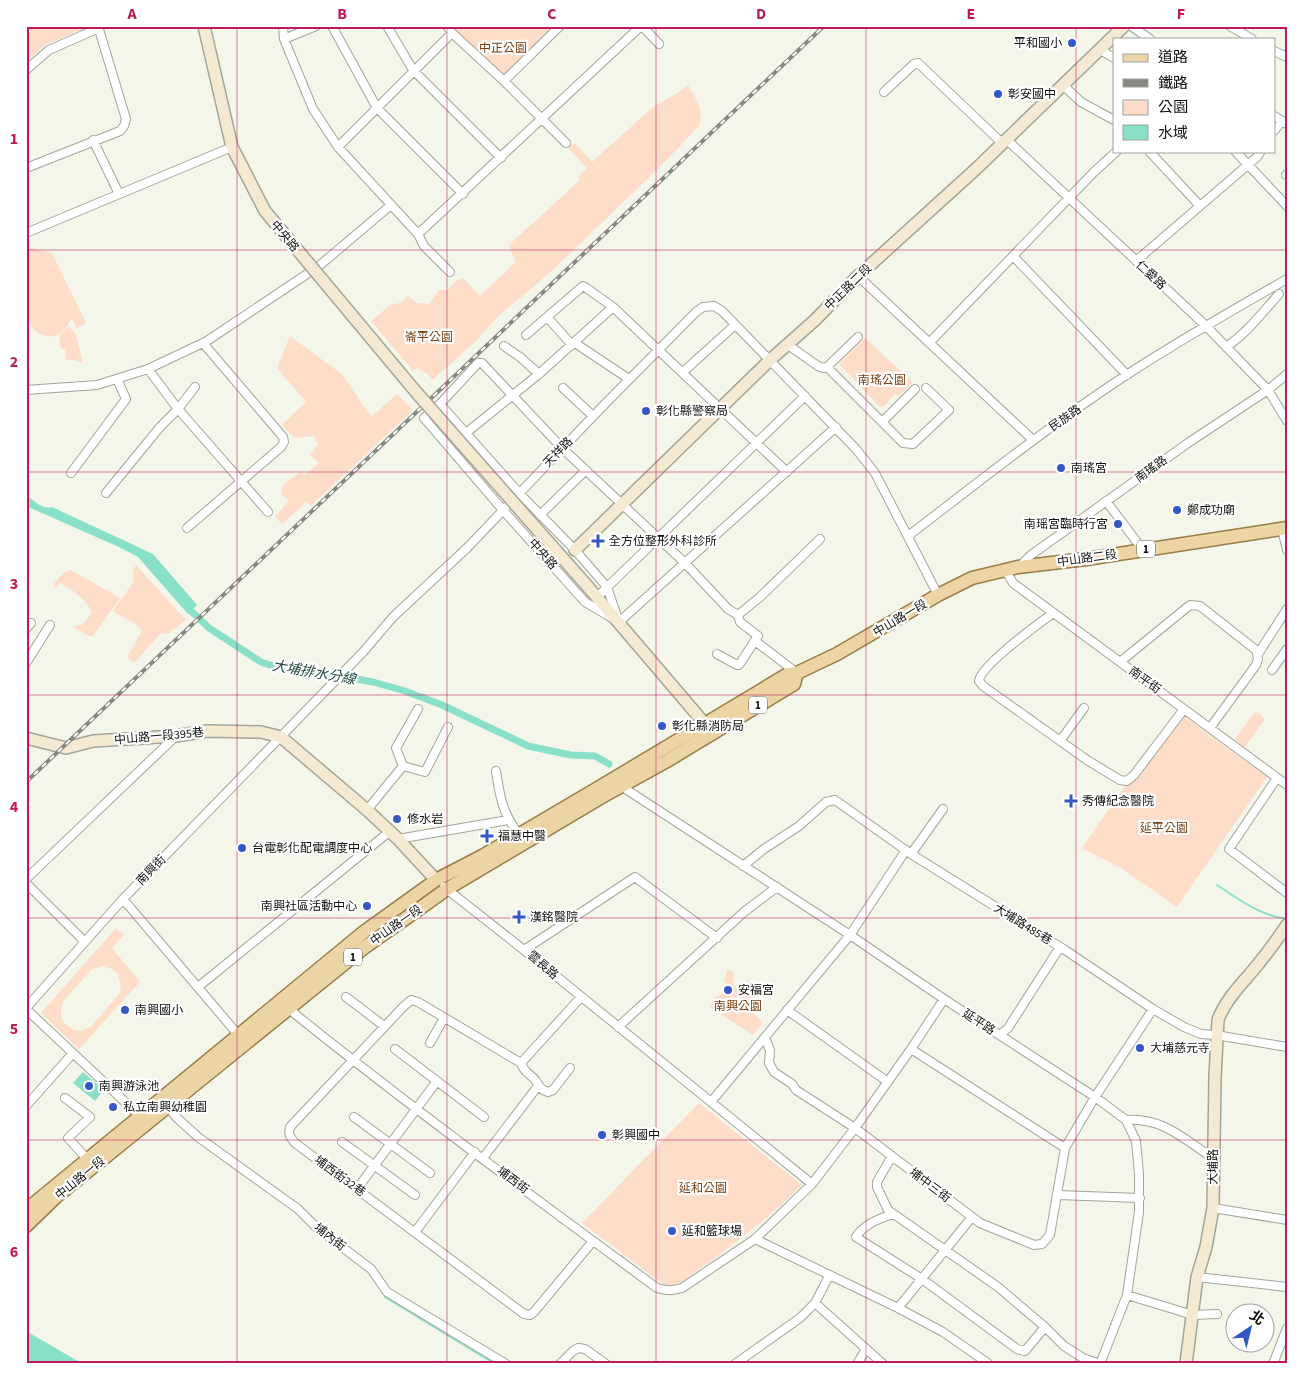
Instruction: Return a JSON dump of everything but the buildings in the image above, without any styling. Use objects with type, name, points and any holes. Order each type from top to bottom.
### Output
[{"type":"main road","name":"中山路二段","points":[[1012,569],[1285,528]]},
{"type":"main road","name":"中山路一段","points":[[286,1003],[446,889],[621,786],[788,674],[797,673],[860,641],[938,595],[972,578],[1012,569]]},
{"type":"main road","name":"中山路一段","points":[[26,1226],[56,1197],[164,1103],[286,1003],[366,931],[436,880],[484,855],[518,833],[709,728]]},
{"type":"main road","name":"中山路一段","points":[[26,1210],[141,1117],[164,1103]]},
{"type":"street","name":"中央路","points":[[204,26],[232,147],[265,211],[416,392],[619,622],[709,728]]},
{"type":"street","points":[[283,26],[284,39],[313,109],[338,147],[418,234],[424,246],[450,272]]},
{"type":"street","points":[[284,39],[316,26]]},
{"type":"street","points":[[332,26],[377,108],[463,194]]},
{"type":"street","points":[[387,26],[413,70],[500,158]]},
{"type":"street","points":[[504,81],[560,26]]},
{"type":"street","points":[[418,234],[641,26],[659,44]]},
{"type":"street","name":"中正路二段","points":[[574,550],[858,276],[1004,141],[1124,26]]},
{"type":"street","points":[[1131,26],[1149,38]]},
{"type":"street","points":[[1230,26],[1250,38]]},
{"type":"street","points":[[26,70],[49,50],[98,27],[126,118],[124,126],[120,131],[26,168]]},
{"type":"street","points":[[338,147],[450,30],[566,143]]},
{"type":"street","points":[[1099,49],[1113,57]]},
{"type":"street","name":"仁愛路","points":[[884,92],[914,64],[918,63],[1070,198],[1205,325],[1268,390],[1287,421]]},
{"type":"street","points":[[1063,85],[1081,102],[1113,119]]},
{"type":"street","points":[[94,140],[119,194]]},
{"type":"street","points":[[26,234],[232,147]]},
{"type":"street","points":[[930,343],[1012,256],[1116,152]]},
{"type":"street","points":[[1150,152],[1200,206]]},
{"type":"street","points":[[1236,152],[1287,206]]},
{"type":"street","points":[[1136,262],[1257,157],[1260,152]]},
{"type":"street","points":[[26,390],[97,385],[148,369],[203,343],[318,266],[391,205]]},
{"type":"street","points":[[1012,256],[1127,375]]},
{"type":"street","points":[[858,276],[1033,440]]},
{"type":"street","name":"民族路","points":[[908,536],[1033,440],[1127,375],[1205,325],[1287,279]]},
{"type":"street","points":[[526,335],[583,286],[613,307],[787,472]]},
{"type":"street","points":[[1226,347],[1257,320],[1279,294]]},
{"type":"street","name":"天祥路","points":[[281,737],[393,617],[466,548],[629,379],[704,307],[714,306],[719,308],[836,427],[875,473],[908,536]]},
{"type":"street","points":[[466,434],[574,344],[613,307]]},
{"type":"street","points":[[547,317],[574,344],[629,379]]},
{"type":"street","points":[[682,372],[735,325]]},
{"type":"street","points":[[788,344],[823,368],[858,336]]},
{"type":"street","points":[[187,528],[281,447],[284,442],[284,437],[203,343]]},
{"type":"street","points":[[504,346],[539,374]]},
{"type":"street","points":[[440,404],[480,363],[562,449],[685,563],[728,609],[738,615],[740,622],[758,634],[739,665],[716,654]]},
{"type":"street","points":[[827,366],[903,443],[913,444],[949,410],[926,388]]},
{"type":"street","points":[[148,369],[178,409],[268,512]]},
{"type":"street","name":"南瑤路","points":[[1012,569],[1188,443],[1268,390],[1287,374]]},
{"type":"street","points":[[71,473],[126,399],[117,379]]},
{"type":"street","points":[[106,493],[195,387]]},
{"type":"street","points":[[563,388],[593,416]]},
{"type":"street","points":[[882,422],[915,389]]},
{"type":"street","points":[[597,597],[805,396]]},
{"type":"street","name":"中央路","points":[[440,404],[519,493],[607,587],[619,622],[585,602],[424,418],[440,404]]},
{"type":"street","points":[[619,622],[836,427]]},
{"type":"street","points":[[540,515],[586,470]]},
{"type":"street","points":[[1106,501],[1143,550]]},
{"type":"street","points":[[1285,528],[1287,550]]},
{"type":"street","points":[[908,536],[938,595]]},
{"type":"street","points":[[738,615],[768,590],[820,539]]},
{"type":"street","name":"南平街","points":[[1012,569],[1013,583],[1287,785]]},
{"type":"street","points":[[1120,662],[1190,605],[1200,606],[1256,650],[1258,654]]},
{"type":"street","points":[[1210,728],[1256,666],[1258,654],[1287,609]]},
{"type":"street","points":[[1053,613],[983,671],[979,676],[979,681],[983,686],[1087,760],[1120,780],[1128,781],[1184,709]]},
{"type":"street","points":[[26,662],[50,625]]},
{"type":"street","points":[[755,641],[797,673]]},
{"type":"street","points":[[1272,670],[1287,649]]},
{"type":"street","points":[[1060,741],[1084,708]]},
{"type":"street","points":[[403,766],[396,748],[418,709]]},
{"type":"street","points":[[403,766],[425,772],[448,727]]},
{"type":"street","name":"中山路一段395巷","points":[[32,739],[66,748],[94,741],[176,736],[230,730],[261,732],[281,737]]},
{"type":"street","points":[[26,878],[176,736]]},
{"type":"street","name":"雲長路","points":[[281,737],[368,810],[446,889],[812,1184]]},
{"type":"street","name":"南興街","points":[[26,1009],[123,899],[281,737]]},
{"type":"street","points":[[368,810],[403,766]]},
{"type":"street","points":[[496,772],[500,798],[508,820],[518,833]]},
{"type":"street","points":[[1277,778],[1229,849],[1287,893]]},
{"type":"street","name":"延平路","points":[[621,786],[1095,1097],[1126,1120],[1136,1141],[1140,1174],[1136,1240],[1127,1295],[1100,1364]]},
{"type":"street","name":"大埔路485巷","points":[[743,866],[764,849],[799,826],[826,802],[835,800],[909,852],[1060,947],[1153,1009],[1201,1034],[1287,1047]]},
{"type":"street","points":[[711,1102],[850,935],[909,852],[943,809]]},
{"type":"street","points":[[398,840],[508,820]]},
{"type":"street","points":[[198,987],[389,832]]},
{"type":"street","points":[[524,950],[635,877],[717,938]]},
{"type":"street","points":[[26,883],[84,941]]},
{"type":"street","points":[[618,1027],[744,912],[777,887]]},
{"type":"street","points":[[123,899],[241,1039]]},
{"type":"street","name":"大埔路","points":[[1186,1364],[1197,1277],[1206,1247],[1213,1208],[1216,1035],[1221,1012],[1230,997],[1287,925]]},
{"type":"street","points":[[1000,1035],[1008,1028],[1060,947]]},
{"type":"street","points":[[346,997],[384,1026]]},
{"type":"street","points":[[521,1063],[581,997]]},
{"type":"street","name":"埔西街","points":[[286,1003],[295,1014],[352,1060],[593,1241],[657,1288],[673,1291],[682,1288],[755,1239],[812,1184],[888,1082],[944,999]]},
{"type":"street","points":[[352,1060],[412,1000],[521,1063],[523,1069],[536,1081],[538,1086],[548,1092],[553,1090],[570,1068]]},
{"type":"street","points":[[26,1009],[141,1117]]},
{"type":"street","points":[[911,1049],[1064,1148],[1153,1009]]},
{"type":"street","points":[[787,1010],[888,1082]]},
{"type":"street","points":[[430,1043],[444,1018]]},
{"type":"street","name":"埔中三街","points":[[765,1038],[770,1050],[769,1063],[774,1072],[792,1084],[796,1090],[855,1128],[980,1223],[1034,1245],[1042,1244],[1050,1235],[1058,1195],[1064,1148]]},
{"type":"street","points":[[395,1049],[484,1116]]},
{"type":"street","points":[[26,1106],[73,1053]]},
{"type":"street","name":"埔西街32巷","points":[[352,1060],[290,1126],[288,1132],[290,1137],[295,1143],[472,1276],[527,1315],[534,1312],[593,1241]]},
{"type":"street","points":[[357,1189],[437,1081]]},
{"type":"street","points":[[483,1158],[538,1086]]},
{"type":"street","points":[[65,1098],[90,1117],[68,1138],[88,1160]]},
{"type":"street","name":"埔內街","points":[[164,1103],[198,1137],[298,1208],[317,1228],[371,1269],[387,1292],[506,1364]]},
{"type":"street","points":[[354,1117],[430,1173]]},
{"type":"street","points":[[1126,1120],[1138,1119],[1162,1124],[1213,1158]]},
{"type":"street","points":[[342,1142],[415,1195]]},
{"type":"street","points":[[414,1232],[475,1152]]},
{"type":"street","points":[[892,1156],[877,1182],[877,1187],[888,1210],[998,1287],[1045,1327],[1064,1346],[1083,1358],[1100,1364]]},
{"type":"street","points":[[1058,1195],[1140,1198]]},
{"type":"street","points":[[1213,1208],[1287,1220]]},
{"type":"street","points":[[893,1214],[860,1230],[856,1237],[922,1279],[1017,1349],[1025,1351],[1045,1327]]},
{"type":"street","points":[[898,1308],[972,1217]]},
{"type":"street","points":[[755,1239],[898,1308],[942,1332],[989,1364]]},
{"type":"street","points":[[735,1364],[800,1318],[815,1303],[829,1276]]},
{"type":"street","points":[[1197,1277],[1287,1287]]},
{"type":"street","points":[[1127,1295],[1193,1315],[1217,1314]]},
{"type":"street","points":[[815,1303],[883,1364]]},
{"type":"street","points":[[1274,1364],[1287,1328]]},
{"type":"street","points":[[560,1364],[572,1351],[578,1348],[585,1349],[606,1364]]},
{"type":"street","points":[[857,1364],[866,1349]]},
{"type":"green space","points":[[26,26],[90,26],[45,45],[26,62]]},
{"type":"green space","name":"中正公園","points":[[450,26],[557,26],[503,79]]},
{"type":"green space","name":"崙平公園","points":[[688,85],[700,109],[701,120],[699,126],[666,161],[559,264],[502,312],[474,343],[432,380],[427,374],[417,368],[413,371],[371,321],[390,305],[400,303],[408,296],[417,303],[429,304],[439,290],[448,290],[455,281],[463,278],[480,296],[516,262],[509,245],[580,180],[578,177],[587,168],[568,148],[575,143],[592,162],[654,106]]},
{"type":"green space","points":[[34,248],[52,253],[86,323],[77,328],[72,319],[62,332],[50,337],[40,334],[31,326],[26,315],[26,249]]},
{"type":"green space","points":[[69,326],[76,335],[83,363],[75,360],[66,360],[65,349],[61,349],[59,336]]},
{"type":"green space","points":[[290,336],[343,375],[371,417],[397,394],[413,410],[311,506],[306,502],[282,524],[275,517],[289,500],[281,494],[283,485],[300,472],[305,475],[319,463],[310,455],[318,445],[314,436],[295,438],[282,425],[306,402],[277,368]]},
{"type":"green space","name":"南瑤公園","points":[[865,338],[912,383],[898,397],[895,394],[883,407],[880,407],[839,364]]},
{"type":"green space","points":[[136,565],[186,620],[168,634],[161,633],[134,663],[127,657],[142,631],[138,626],[113,611],[134,581],[133,571]]},
{"type":"green space","points":[[71,570],[120,598],[93,636],[89,636],[73,627],[83,624],[92,613],[83,599],[60,583],[56,588],[53,585],[64,572]]},
{"type":"green space","points":[[1258,712],[1265,719],[1245,747],[1235,739],[1254,713]]},
{"type":"green space","name":"延平公園","points":[[1183,716],[1267,777],[1177,907],[1121,868],[1082,848],[1125,786],[1130,785]]},
{"type":"green space","points":[[116,928],[124,935],[112,948],[140,982],[79,1049],[41,1013]],"holes":[[[102,966],[112,969],[118,974],[121,986],[119,994],[91,1027],[80,1031],[73,1030],[64,1023],[61,1016],[63,1002],[91,970]]]},
{"type":"green space","name":"南興公園","points":[[727,970],[734,972],[733,983],[736,988],[748,989],[764,1004],[757,1008],[754,1014],[763,1023],[753,1035],[710,1007],[716,997],[721,995],[727,984],[724,981]]},
{"type":"green space","name":"延和公園","points":[[699,1103],[802,1185],[759,1224],[713,1259],[681,1282],[673,1286],[664,1285],[582,1223]]},
{"type":"water","points":[[26,496],[41,506],[52,507],[153,554],[197,605],[188,614],[138,557],[26,506]]},
{"type":"water","name":"南興游泳池","points":[[83,1072],[104,1090],[95,1101],[73,1083]]},
{"type":"water","points":[[26,1331],[83,1364],[26,1364]]},
{"type":"waterway","name":"大埔排水分線","points":[[185,605],[209,628],[261,662],[276,667],[309,670],[373,682],[405,691],[442,705],[528,746],[571,755],[595,756],[609,764]]},
{"type":"waterway","points":[[1217,885],[1259,911],[1287,919]]},
{"type":"waterway","points":[[385,1297],[495,1364]]},
{"type":"railway","points":[[26,782],[824,26]]},
{"type":"place","name":"平和國小","points":[[1072,43]]},
{"type":"place","name":"彰安國中","points":[[998,94]]},
{"type":"place","name":"彰化縣警察局","points":[[646,411]]},
{"type":"place","name":"南瑤宮","points":[[1061,468]]},
{"type":"place","name":"鄭成功廟","points":[[1177,510]]},
{"type":"place","name":"南瑶宮臨時行宮","points":[[1118,524]]},
{"type":"place","name":"全方位整形外科診所","points":[[598,541]]},
{"type":"place","name":"彰化縣消防局","points":[[662,726]]},
{"type":"place","name":"秀傳紀念醫院","points":[[1071,801]]},
{"type":"place","name":"修水岩","points":[[397,819]]},
{"type":"place","name":"福慧中醫","points":[[487,836]]},
{"type":"place","name":"台電彰化配電調度中心","points":[[242,848]]},
{"type":"place","name":"南興社區活動中心","points":[[367,906]]},
{"type":"place","name":"漢銘醫院","points":[[519,917]]},
{"type":"place","name":"安福宮","points":[[728,990]]},
{"type":"place","name":"南興國小","points":[[125,1010]]},
{"type":"place","name":"大埔慈元寺","points":[[1140,1048]]},
{"type":"place","name":"南興游泳池","points":[[89,1086]]},
{"type":"place","name":"私立南興幼稚園","points":[[113,1107]]},
{"type":"place","name":"彰興國中","points":[[602,1135]]},
{"type":"place","name":"延和籃球場","points":[[672,1231]]}]
